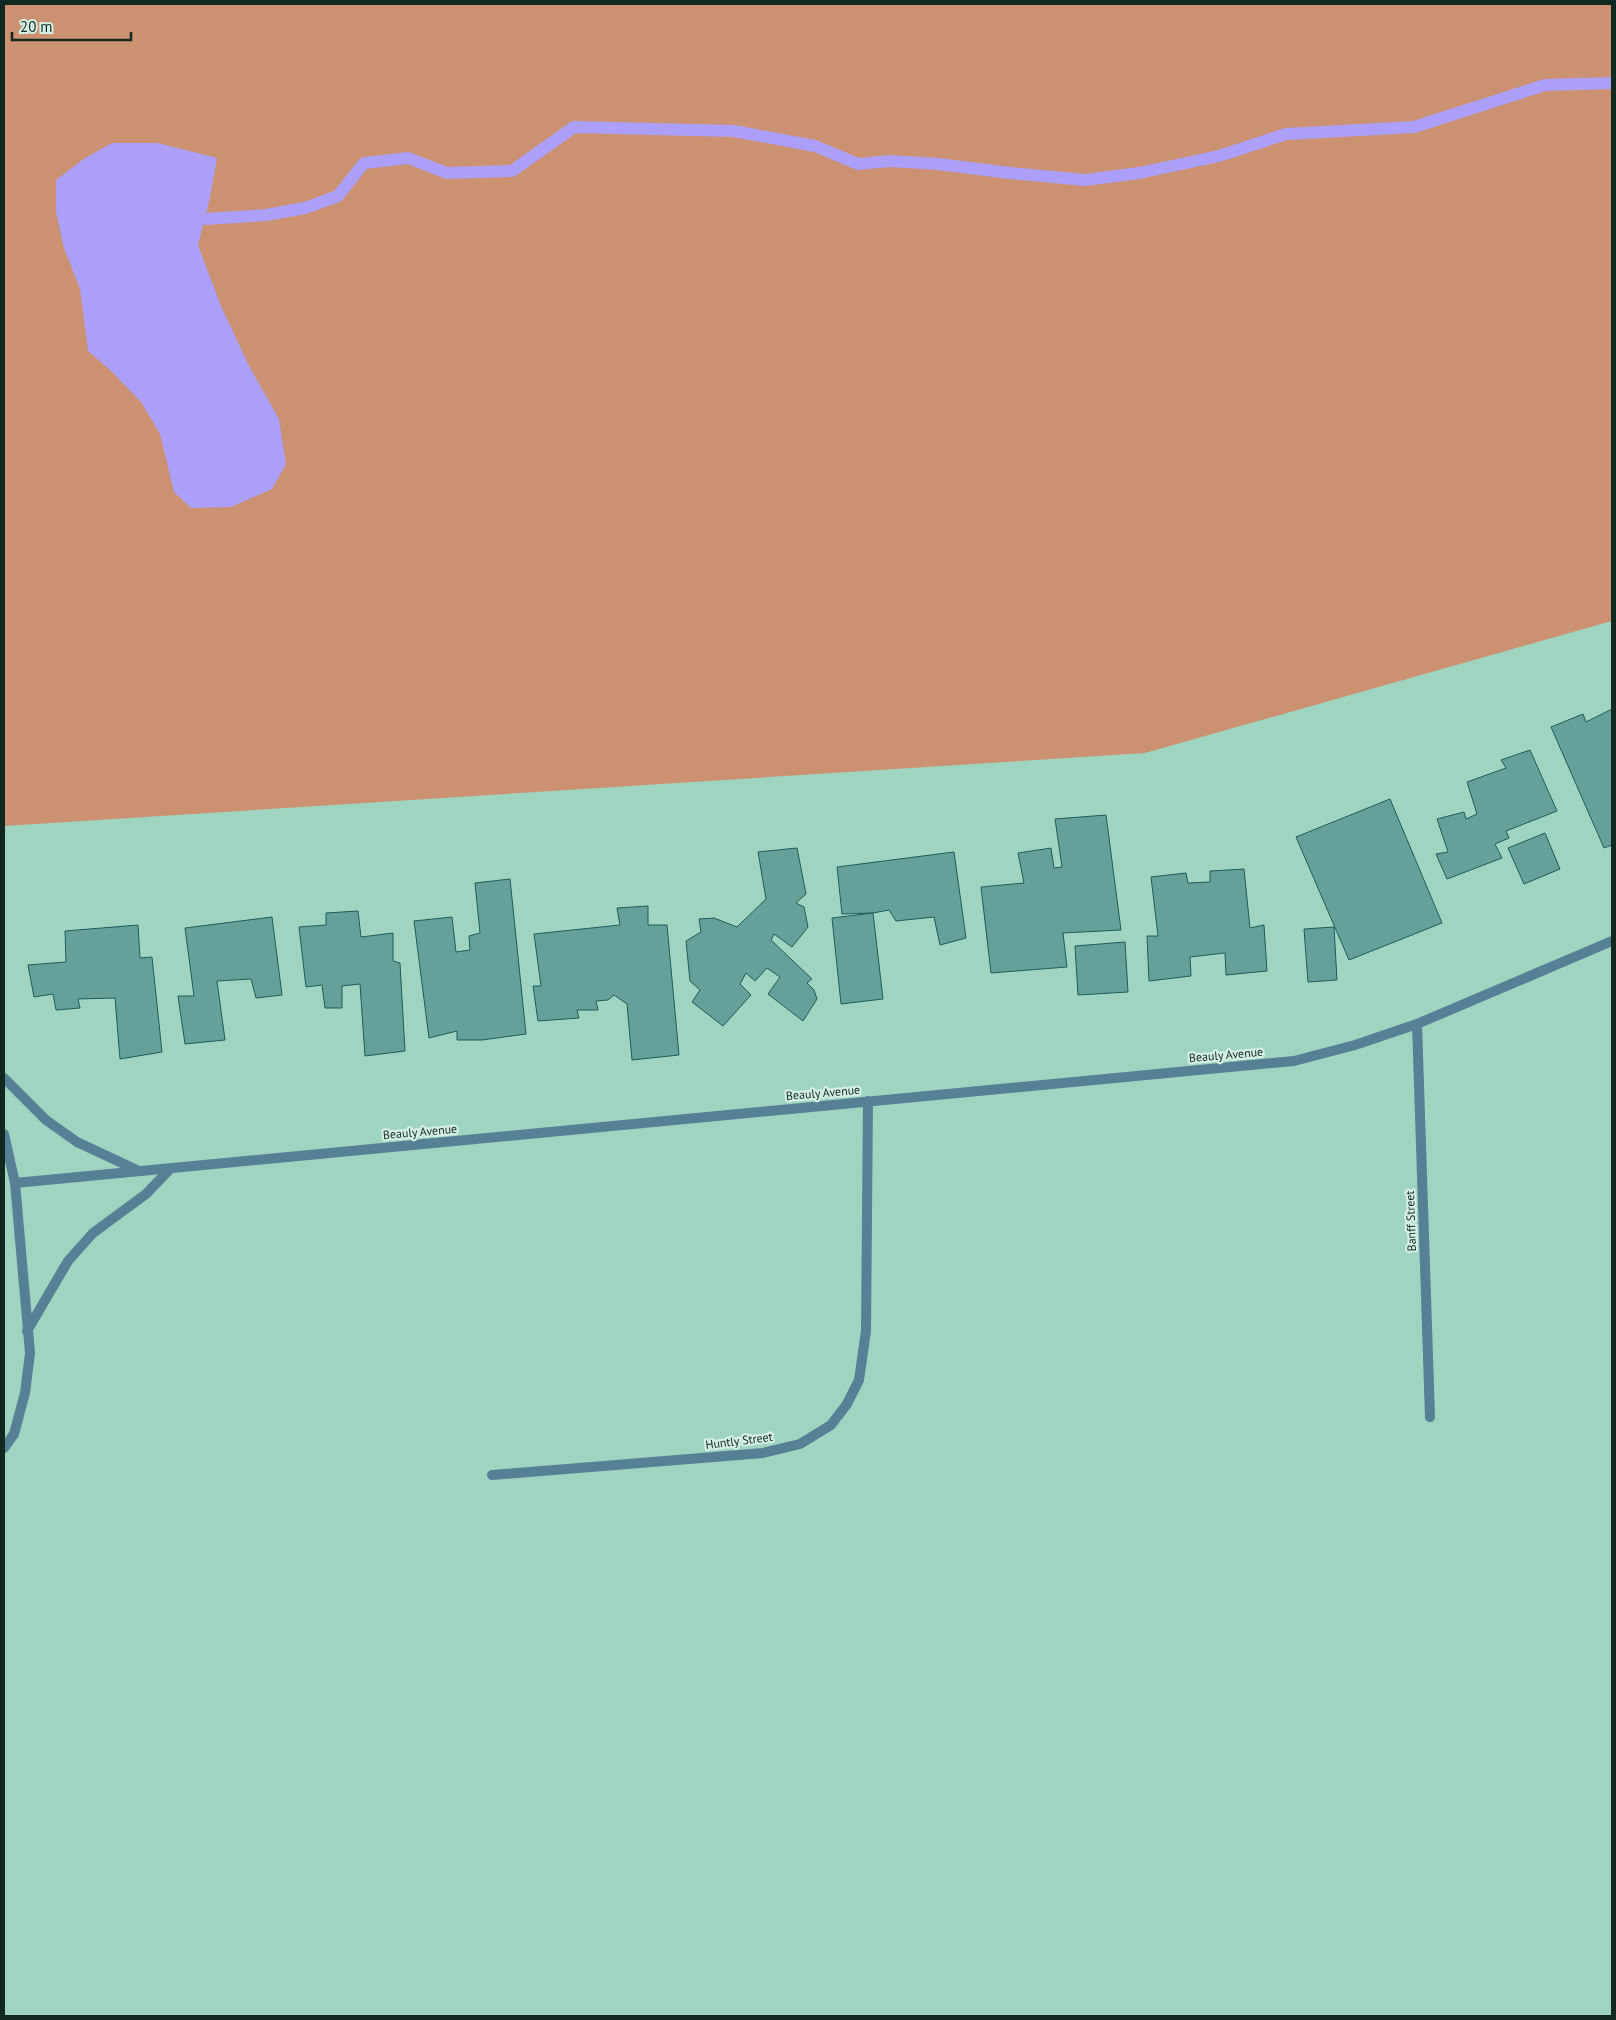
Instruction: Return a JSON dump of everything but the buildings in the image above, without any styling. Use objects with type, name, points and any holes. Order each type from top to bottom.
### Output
[{"type":"street","name":"Beauly Avenue","points":[[15,1183],[1294,1061],[1355,1045],[1417,1024],[1612,941]]},
{"type":"street","name":"Banff Street","points":[[1417,1024],[1430,1417]]},
{"type":"street","points":[[4,1078],[46,1120],[69,1136],[140,1171]]},
{"type":"street","name":"Huntly Street","points":[[492,1475],[763,1453],[800,1444],[831,1425],[847,1404],[859,1380],[866,1330],[868,1101]]},
{"type":"street","points":[[4,1134],[15,1183],[30,1353],[25,1393],[14,1434],[4,1448]]},
{"type":"street","points":[[27,1330],[68,1262],[93,1233],[146,1194],[171,1168]]},
{"type":"shaded area","points":[[4,4],[1612,4],[1612,621],[1145,753],[4,826]]},
{"type":"shaded area","points":[[112,143],[158,143],[217,158],[209,202],[198,245],[221,306],[249,366],[279,419],[286,464],[272,489],[231,507],[191,508],[174,492],[160,434],[141,402],[109,369],[88,351],[80,289],[64,248],[56,212],[56,180],[85,158]]},
{"type":"waterway","points":[[205,219],[266,215],[305,208],[338,196],[364,163],[408,158],[447,173],[512,171],[574,127],[734,131],[815,146],[858,164],[890,161],[938,164],[1085,180],[1139,173],[1219,156],[1286,134],[1414,127],[1545,85],[1612,83]]}]
